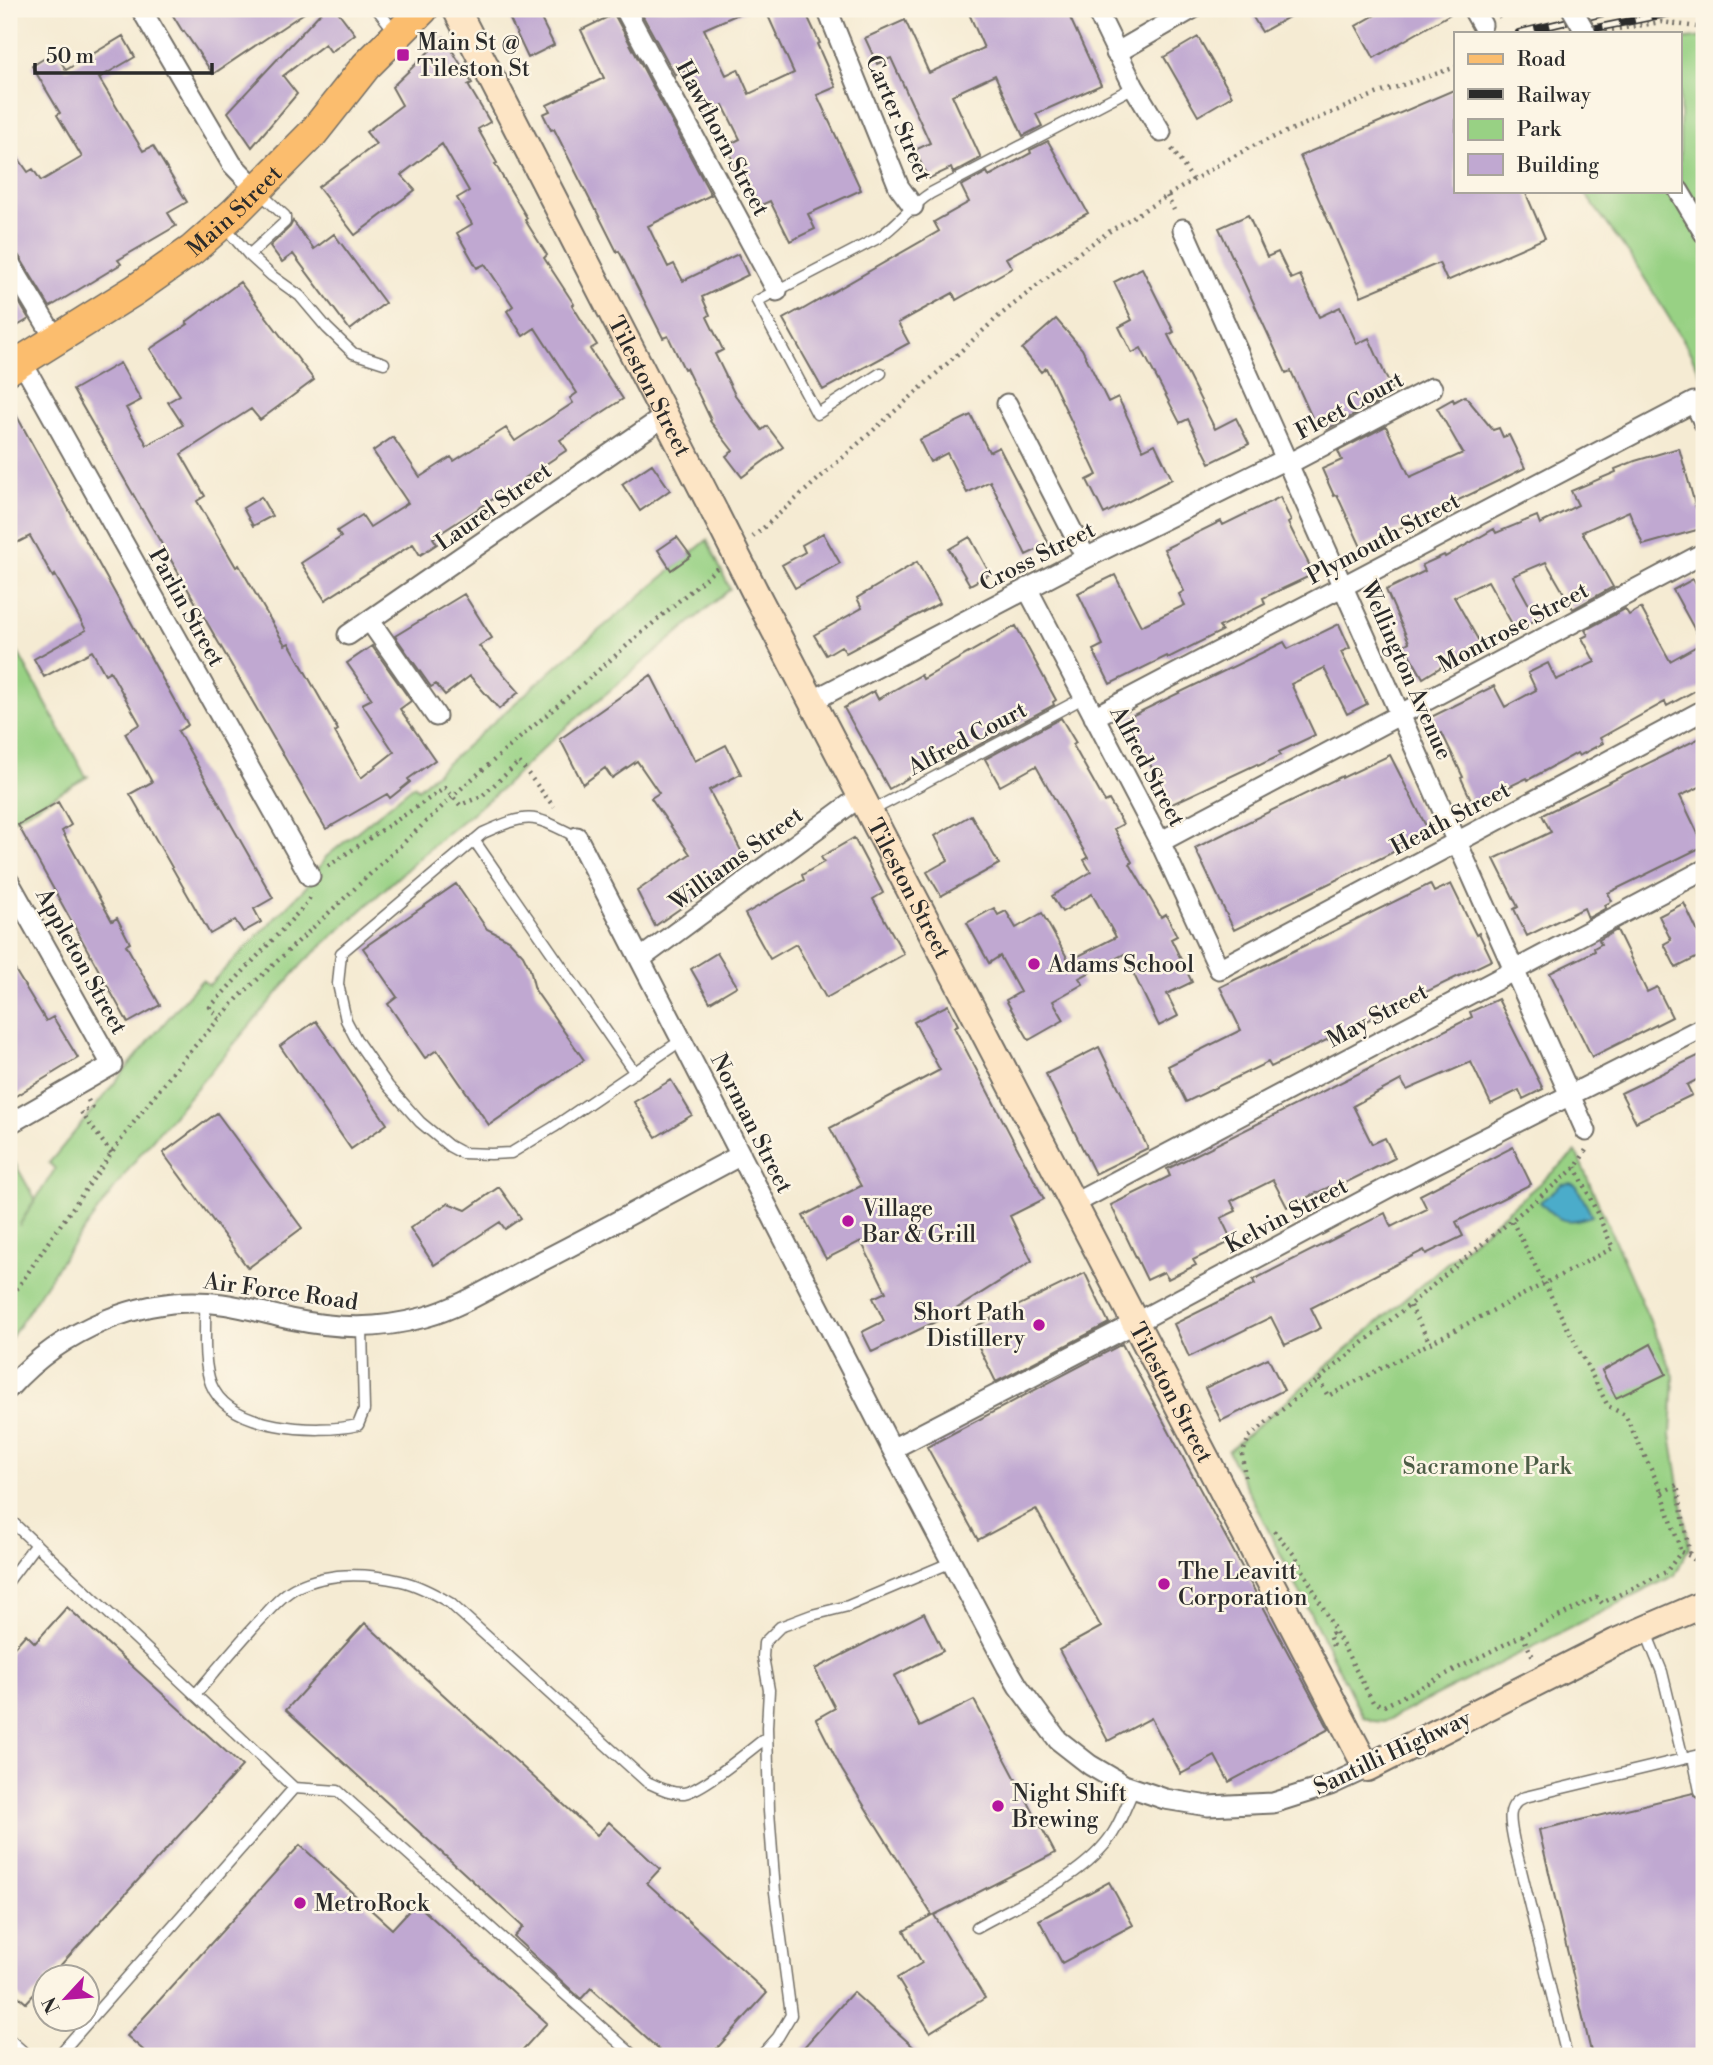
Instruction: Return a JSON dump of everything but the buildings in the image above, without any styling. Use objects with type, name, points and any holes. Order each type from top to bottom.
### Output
[{"type":"main road","name":"Main Street","points":[[15,365],[192,250],[222,224],[313,133],[366,66],[423,9]]},
{"type":"main road","name":"Tileston Street","points":[[456,9],[756,594],[1367,1768]]},
{"type":"main road","name":"Santilli Highway","points":[[1367,1768],[1590,1655],[1704,1604]]},
{"type":"street","points":[[141,9],[232,164],[256,189]]},
{"type":"street","name":"Hawthorn Street","points":[[625,9],[777,291]]},
{"type":"street","name":"Carter Street","points":[[827,9],[899,187],[913,206]]},
{"type":"street","points":[[1096,9],[1116,53],[1161,132]]},
{"type":"street","points":[[1116,53],[1192,9]]},
{"type":"street","points":[[1572,9],[1585,32]]},
{"type":"street","points":[[1680,192],[1704,233]]},
{"type":"street","name":"Wellington Avenue","points":[[1183,229],[1586,1130]]},
{"type":"street","points":[[9,262],[56,340]]},
{"type":"street","name":"Parlin Street","points":[[15,365],[310,876]]},
{"type":"street","name":"Fleet Court","points":[[1287,462],[1432,388]]},
{"type":"street","name":"Plymouth Street","points":[[1094,717],[1694,402],[1704,423]]},
{"type":"street","points":[[1007,404],[1086,558]]},
{"type":"street","name":"Laurel Street","points":[[348,635],[664,416]]},
{"type":"street","name":"Cross Street","points":[[812,701],[1086,558],[1287,462]]},
{"type":"street","name":"Montrose Street","points":[[1160,842],[1704,554]]},
{"type":"street","name":"Alfred Street","points":[[1027,589],[1160,842],[1219,969]]},
{"type":"street","points":[[370,621],[436,716]]},
{"type":"street","name":"Heath Street","points":[[1219,969],[1704,710]]},
{"type":"street","name":"Williams Street","points":[[640,959],[865,804]]},
{"type":"street","name":"Norman Street","points":[[577,837],[892,1449],[1018,1686]]},
{"type":"street","name":"May Street","points":[[1073,1204],[1704,870]]},
{"type":"street","name":"Appleton Street","points":[[9,882],[113,1065],[79,1084]]},
{"type":"street","name":"Kelvin Street","points":[[892,1449],[1391,1186],[1704,1027]]},
{"type":"street","points":[[9,1124],[79,1084]]},
{"type":"street","name":"Air Force Road","points":[[9,1388],[49,1352],[93,1325],[126,1313],[160,1306],[220,1303],[323,1325],[362,1328],[391,1325],[427,1316],[453,1307],[569,1248],[741,1155]]},
{"type":"street","name":"Santilli Highway","points":[[1018,1686],[1058,1740],[1090,1765],[1124,1785],[1165,1799],[1208,1806],[1273,1803],[1330,1785],[1367,1768]]},
{"type":"lane","points":[[377,9],[397,34]]},
{"type":"lane","points":[[881,373],[817,414],[757,301],[878,238],[931,193],[1134,87]]},
{"type":"lane","points":[[249,256],[285,222],[285,216],[256,189]]},
{"type":"lane","points":[[222,224],[249,256],[300,296],[353,353],[384,363]]},
{"type":"lane","name":"Alfred Court","points":[[865,804],[1083,698]]},
{"type":"lane","points":[[577,837],[542,819],[528,817],[483,833],[341,953],[338,984],[346,1020],[388,1086],[420,1122],[462,1153],[511,1153],[682,1040]]},
{"type":"lane","points":[[474,841],[635,1073]]},
{"type":"lane","points":[[205,1303],[206,1365],[212,1386],[228,1406],[253,1421],[289,1427],[340,1429],[358,1425],[364,1410],[362,1328]]},
{"type":"lane","points":[[9,1519],[294,1788],[338,1791],[634,2056]]},
{"type":"lane","points":[[9,1580],[36,1544]]},
{"type":"lane","points":[[761,2056],[778,2037],[791,2015],[775,1892],[769,1811],[769,1690],[763,1657],[764,1643],[780,1627],[848,1606],[952,1562]]},
{"type":"lane","points":[[195,1695],[247,1634],[276,1603],[294,1589],[325,1577],[359,1575],[402,1581],[427,1590],[450,1603],[647,1782],[668,1791],[685,1793],[713,1778],[767,1737]]},
{"type":"lane","points":[[1645,1630],[1662,1672],[1700,1791]]},
{"type":"lane","points":[[1567,2056],[1514,1842],[1509,1816],[1511,1810],[1519,1799],[1525,1797],[1704,1754]]},
{"type":"lane","points":[[58,2056],[294,1788]]},
{"type":"lane","points":[[977,1927],[1076,1872],[1097,1853],[1114,1832],[1134,1788]]},
{"type":"lane","points":[[9,2039],[28,2056]]},
{"type":"path","points":[[1600,32],[1662,22],[1704,28]]},
{"type":"path","points":[[747,541],[999,316],[1088,246],[1253,146],[1386,90],[1454,68]]},
{"type":"path","points":[[1161,132],[1193,180]]},
{"type":"path","points":[[9,1301],[111,1153],[155,1095],[219,1019],[265,971],[453,796],[727,559]]},
{"type":"path","points":[[219,1019],[210,1007],[308,902],[312,892],[307,878],[445,788],[460,805],[482,796],[519,762],[577,837]]},
{"type":"path","points":[[79,1084],[92,1108],[80,1112],[111,1153]]},
{"type":"path","points":[[1251,1487],[1245,1476],[1242,1455],[1249,1437],[1576,1167],[1613,1248],[1328,1396],[1319,1380]]},
{"type":"path","points":[[1512,1221],[1608,1406],[1625,1415],[1662,1492],[1681,1552],[1690,1556],[1704,1570]]},
{"type":"path","points":[[1410,1306],[1430,1343]]},
{"type":"path","points":[[1662,1492],[1677,1485],[1690,1556]]},
{"type":"path","points":[[1269,1522],[1275,1534],[1296,1557],[1373,1702],[1384,1706],[1597,1597],[1602,1603],[1666,1572],[1681,1552]]},
{"type":"green space","points":[[1704,37],[1704,380],[1686,345],[1632,258],[1584,192],[1682,192],[1682,40]]},
{"type":"green space","points":[[707,540],[730,589],[556,736],[500,790],[439,840],[303,963],[140,1154],[63,1258],[9,1341],[9,1153],[35,1199],[19,1226],[55,1169],[49,1163],[202,980],[209,985],[306,887],[326,857],[414,785],[418,789],[566,658]]},
{"type":"green space","points":[[9,640],[86,777],[89,776],[9,822]]},
{"type":"green space","name":"Sacramone Park","points":[[1576,1152],[1674,1376],[1671,1435],[1689,1547],[1675,1575],[1384,1722],[1373,1721],[1363,1717],[1228,1451]]},
{"type":"water","points":[[1571,1183],[1577,1187],[1592,1216],[1563,1220],[1540,1202],[1562,1184]]},
{"type":"railway","points":[[1523,32],[1620,9]]},
{"type":"railway","points":[[1577,32],[1690,9]]},
{"type":"place","name":"Main St @ Tileston St","points":[[403,55]]},
{"type":"place","name":"Adams School","points":[[1034,964]]},
{"type":"place","name":"Village Bar & Grill","points":[[848,1221]]},
{"type":"place","name":"Short Path Distillery","points":[[1039,1325]]},
{"type":"place","name":"The Leavitt Corporation","points":[[1164,1584]]},
{"type":"place","name":"Night Shift Brewing","points":[[998,1806]]},
{"type":"place","name":"MetroRock","points":[[300,1903]]}]
